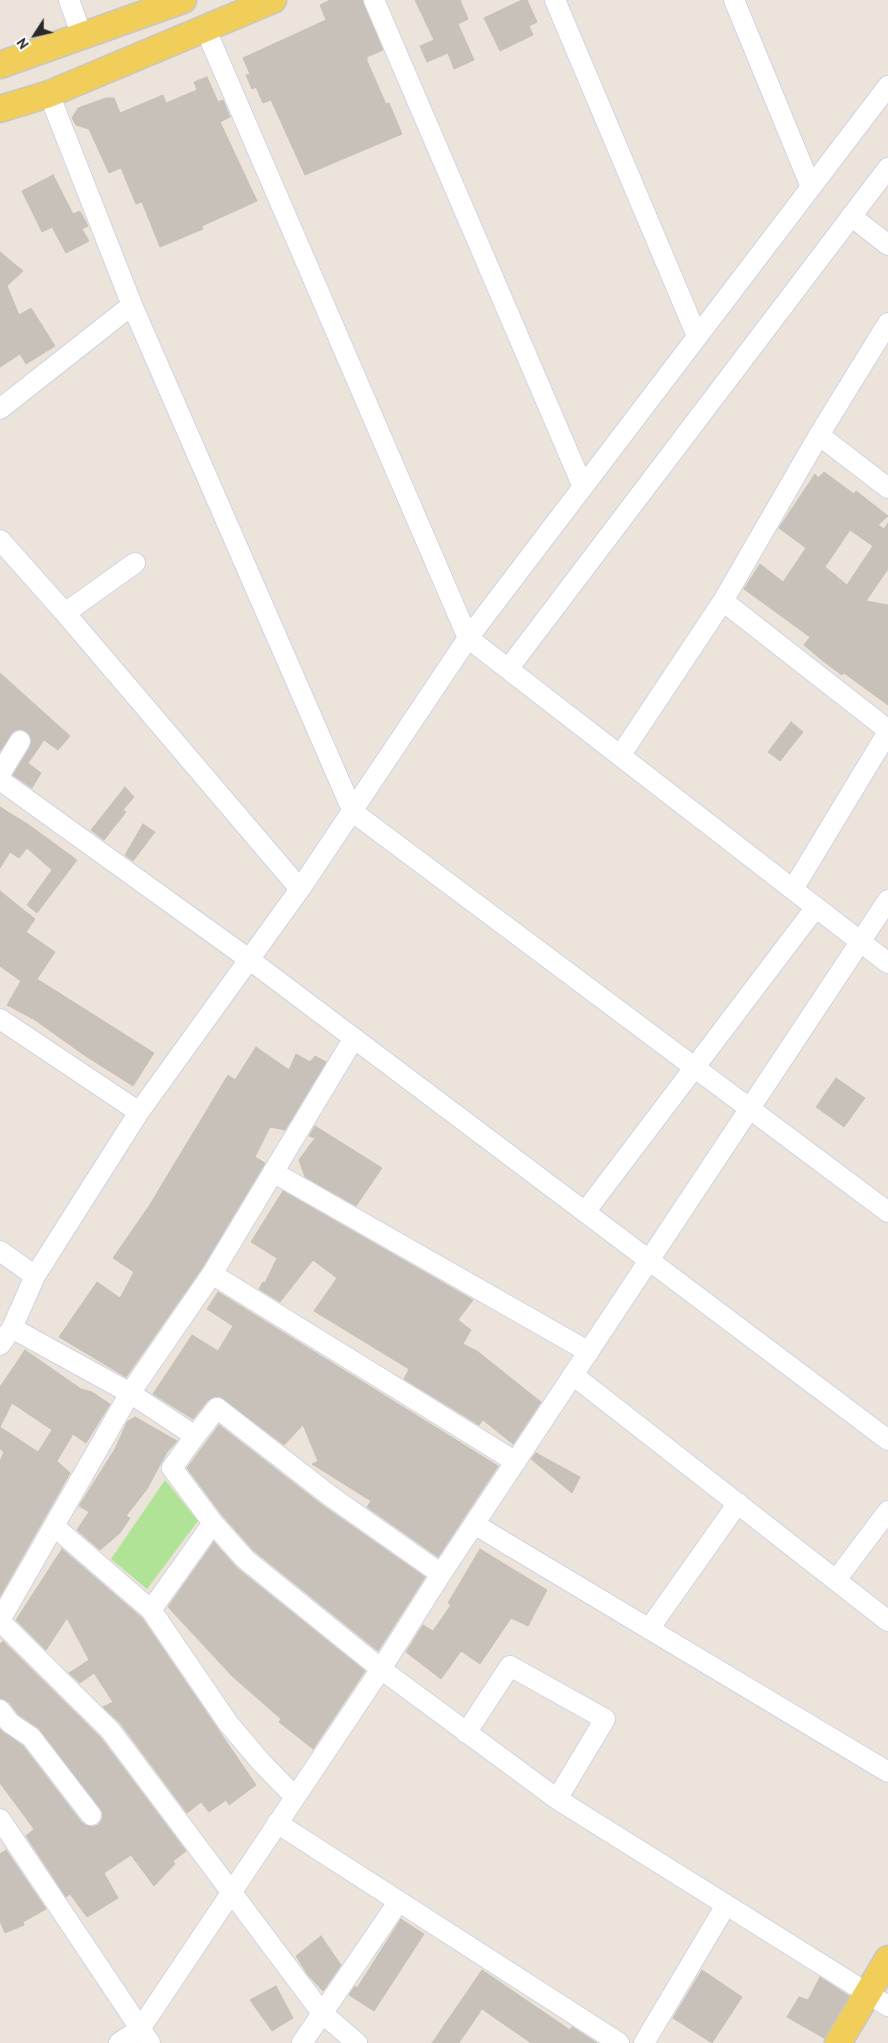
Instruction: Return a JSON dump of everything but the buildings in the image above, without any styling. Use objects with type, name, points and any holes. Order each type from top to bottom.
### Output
[{"type":"main road","points":[[0,65],[183,0]]},
{"type":"main road","points":[[0,109],[49,94],[273,0]]},
{"type":"main road","points":[[838,2043],[878,2000],[888,1959]]},
{"type":"street","points":[[69,0],[82,36]]},
{"type":"street","points":[[374,0],[583,487]]},
{"type":"street","points":[[555,0],[698,336]]},
{"type":"street","points":[[734,0],[811,187]]},
{"type":"street","points":[[205,28],[468,638],[888,963]]},
{"type":"street","points":[[0,1344],[12,1328],[35,1276],[140,1112],[300,889],[468,638],[888,86]]},
{"type":"street","points":[[49,94],[132,305],[353,812],[888,1212]]},
{"type":"street","points":[[508,670],[888,168]]},
{"type":"street","points":[[851,216],[888,245]]},
{"type":"street","points":[[0,409],[132,305]]},
{"type":"street","points":[[620,756],[723,601],[819,435],[888,323]]},
{"type":"street","points":[[819,435],[888,488]]},
{"type":"street","points":[[0,540],[65,613],[300,889]]},
{"type":"street","points":[[65,613],[135,563]]},
{"type":"street","points":[[723,601],[888,731],[793,889]]},
{"type":"street","points":[[0,774],[20,741]]},
{"type":"street","points":[[0,780],[250,960],[649,1260],[885,1433]]},
{"type":"street","points":[[118,2043],[145,2036],[232,1891],[381,1669],[441,1574],[888,900]]},
{"type":"street","points":[[585,1212],[816,907]]},
{"type":"street","points":[[0,1020],[140,1112]]},
{"type":"street","points":[[354,1038],[212,1274],[130,1393],[55,1527],[0,1620],[110,1730],[322,2013],[357,2043]]},
{"type":"street","points":[[273,1172],[589,1352]]},
{"type":"street","points":[[0,1251],[35,1276]]},
{"type":"street","points":[[212,1274],[516,1462]]},
{"type":"street","points":[[12,1328],[130,1393],[195,1436]]},
{"type":"street","points":[[573,1375],[888,1621]]},
{"type":"street","points":[[441,1574],[329,1495],[217,1408],[172,1468],[213,1523],[245,1559],[381,1669],[557,1799],[878,2000]]},
{"type":"street","points":[[649,1629],[738,1503]]},
{"type":"street","points":[[836,1580],[888,1511]]},
{"type":"street","points":[[151,1610],[213,1523]]},
{"type":"street","points":[[474,1524],[888,1772]]},
{"type":"street","points":[[55,1527],[151,1610],[228,1723],[261,1762],[295,1797]]},
{"type":"street","points":[[466,1733],[510,1666],[605,1719],[557,1799]]},
{"type":"street","points":[[0,1710],[10,1723],[31,1737],[91,1815]]},
{"type":"street","points":[[0,1819],[145,2036]]},
{"type":"street","points":[[277,1823],[614,2042]]},
{"type":"street","points":[[302,2043],[399,1902]]},
{"type":"street","points":[[644,2043],[726,1905]]},
{"type":"green space","points":[[165,1480],[198,1521],[147,1589],[111,1559]]}]
